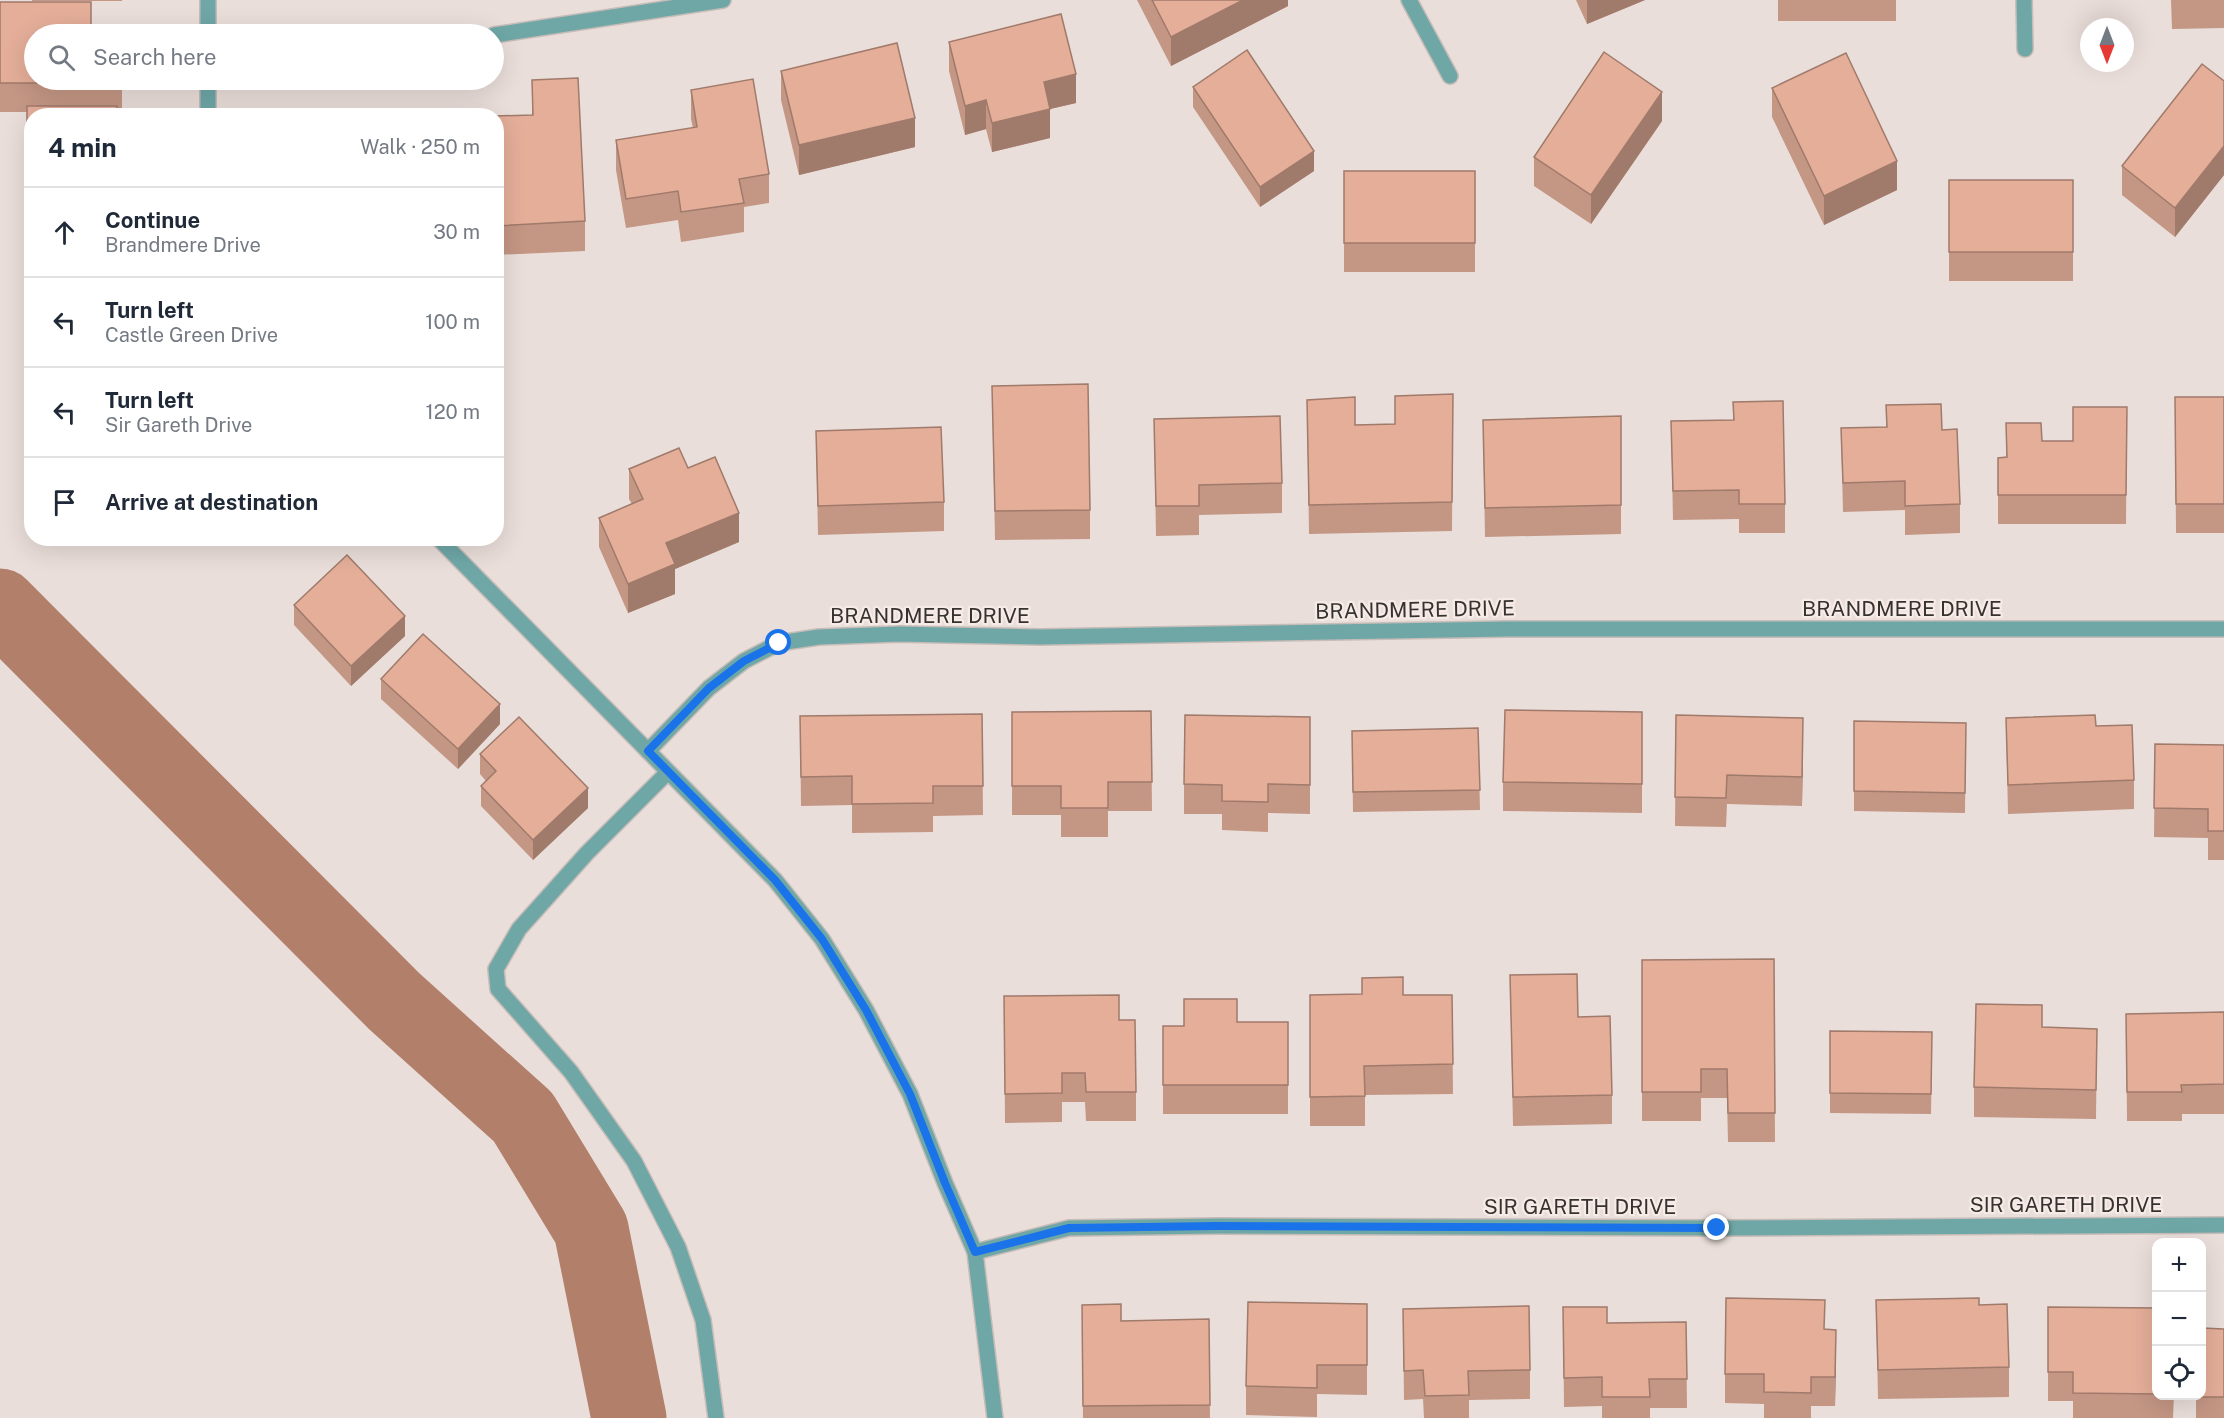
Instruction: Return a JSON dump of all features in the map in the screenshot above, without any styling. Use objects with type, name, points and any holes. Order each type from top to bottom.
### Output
[{"type":"street","points":[[208,0],[208,24]]},
{"type":"street","points":[[504,33],[723,0]]},
{"type":"street","points":[[1409,0],[1450,76]]},
{"type":"street","points":[[2024,0],[2025,49]]},
{"type":"street","points":[[208,90],[208,108]]},
{"type":"street","points":[[446,546],[775,880],[822,939],[866,1010],[910,1094],[975,1252],[995,1418]]},
{"type":"street","name":"BRANDMERE DRIVE","points":[[648,751],[709,688],[744,661],[779,643],[819,637],[899,634],[1040,637],[1507,629],[2224,629]]},
{"type":"street","points":[[668,772],[587,853],[519,929],[496,969],[498,989],[571,1072],[634,1161],[678,1247],[703,1320],[716,1418]]},
{"type":"street","name":"SIR GARETH DRIVE","points":[[975,1252],[1069,1228],[2224,1225]]},
{"type":"building","points":[[1152,0],[1243,0],[1171,37]]},
{"type":"building","points":[[0,2],[91,2],[91,24],[24,24],[24,83],[0,83]]},
{"type":"building","points":[[1061,14],[1076,74],[1044,82],[1050,109],[992,123],[986,100],[965,106],[949,42]]},
{"type":"building","points":[[897,43],[915,118],[799,145],[781,71]]},
{"type":"building","points":[[1247,50],[1314,151],[1260,187],[1193,87]]},
{"type":"building","points":[[1604,52],[1662,92],[1591,195],[1534,157]]},
{"type":"building","points":[[1846,53],[1897,161],[1824,196],[1772,88]]},
{"type":"building","points":[[2202,64],[2224,81],[2224,146],[2175,208],[2122,166]]},
{"type":"building","points":[[578,78],[585,221],[504,226],[504,116],[533,115],[532,80]]},
{"type":"building","points":[[753,79],[769,174],[739,179],[744,203],[681,212],[678,191],[626,199],[616,140],[697,127],[691,90]]},
{"type":"building","points":[[27,106],[117,106],[117,108],[27,108]]},
{"type":"building","points":[[1344,171],[1475,171],[1475,243],[1344,243]]},
{"type":"building","points":[[1949,180],[2073,180],[2073,252],[1949,252]]},
{"type":"building","points":[[1088,384],[1090,510],[995,511],[992,386]]},
{"type":"building","points":[[1453,394],[1452,502],[1309,505],[1307,400],[1355,397],[1355,425],[1395,424],[1395,396]]},
{"type":"building","points":[[2175,397],[2224,397],[2224,504],[2176,504]]},
{"type":"building","points":[[1783,401],[1785,504],[1739,504],[1739,490],[1673,491],[1671,421],[1734,420],[1733,402]]},
{"type":"building","points":[[1941,404],[1942,430],[1957,429],[1960,504],[1905,506],[1905,481],[1843,483],[1841,428],[1887,427],[1886,405]]},
{"type":"building","points":[[2073,407],[2127,407],[2126,495],[1998,495],[1998,458],[2007,457],[2006,423],[2041,423],[2042,441],[2073,441]]},
{"type":"building","points":[[1280,416],[1282,483],[1199,485],[1199,506],[1156,506],[1154,419]]},
{"type":"building","points":[[1621,416],[1621,505],[1485,508],[1483,420]]},
{"type":"building","points":[[941,427],[944,502],[818,506],[816,431]]},
{"type":"building","points":[[679,448],[688,468],[715,457],[739,513],[666,543],[675,564],[628,584],[599,518],[643,499],[629,469]]},
{"type":"building","points":[[347,555],[405,616],[351,666],[294,605]]},
{"type":"building","points":[[423,634],[500,704],[458,749],[381,679]]},
{"type":"building","points":[[1505,710],[1642,712],[1642,784],[1503,782]]},
{"type":"building","points":[[1151,711],[1152,782],[1108,782],[1108,808],[1061,808],[1061,786],[1012,786],[1012,712]]},
{"type":"building","points":[[982,714],[983,786],[933,786],[933,803],[852,804],[852,776],[801,777],[800,716]]},
{"type":"building","points":[[1185,715],[1310,717],[1310,785],[1268,784],[1268,802],[1222,801],[1222,785],[1184,784]]},
{"type":"building","points":[[1676,715],[1803,718],[1802,777],[1727,775],[1726,798],[1675,797]]},
{"type":"building","points":[[2095,715],[2096,726],[2132,725],[2134,780],[2008,785],[2006,718]]},
{"type":"building","points":[[519,717],[588,788],[533,840],[481,786],[496,771],[480,754]]},
{"type":"building","points":[[1854,721],[1966,723],[1965,793],[1854,791]]},
{"type":"building","points":[[1478,728],[1480,790],[1353,792],[1352,731]]},
{"type":"building","points":[[2155,744],[2224,745],[2224,831],[2208,831],[2208,809],[2154,808]]},
{"type":"building","points":[[1774,959],[1775,1113],[1728,1113],[1727,1069],[1701,1069],[1701,1092],[1642,1092],[1642,960]]},
{"type":"building","points":[[1577,974],[1578,1017],[1610,1016],[1612,1095],[1513,1097],[1510,975]]},
{"type":"building","points":[[1403,977],[1403,995],[1452,995],[1453,1064],[1364,1066],[1365,1096],[1310,1097],[1310,995],[1362,994],[1362,978]]},
{"type":"building","points":[[1119,995],[1119,1020],[1135,1020],[1136,1092],[1086,1092],[1085,1073],[1062,1073],[1062,1093],[1005,1094],[1004,996]]},
{"type":"building","points":[[1184,999],[1237,999],[1237,1022],[1288,1022],[1288,1085],[1163,1085],[1163,1026],[1184,1026]]},
{"type":"building","points":[[1976,1004],[2042,1005],[2042,1027],[2097,1029],[2096,1090],[1974,1087]]},
{"type":"building","points":[[2224,1012],[2224,1084],[2181,1085],[2182,1092],[2127,1092],[2126,1014]]},
{"type":"building","points":[[1830,1031],[1932,1032],[1931,1094],[1830,1093]]},
{"type":"building","points":[[1726,1298],[1825,1300],[1824,1329],[1836,1330],[1835,1377],[1811,1377],[1811,1393],[1764,1392],[1764,1374],[1725,1374]]},
{"type":"building","points":[[1979,1298],[1979,1305],[2007,1304],[2009,1367],[1878,1370],[1876,1300]]},
{"type":"building","points":[[1248,1302],[1367,1304],[1367,1365],[1317,1365],[1317,1388],[1246,1386]]},
{"type":"building","points":[[1121,1304],[1121,1321],[1209,1319],[1210,1405],[1083,1406],[1082,1305]]},
{"type":"building","points":[[1529,1306],[1530,1370],[1468,1371],[1469,1395],[1425,1396],[1423,1370],[1404,1371],[1403,1309]]},
{"type":"building","points":[[1563,1307],[1607,1307],[1607,1323],[1686,1322],[1687,1379],[1649,1379],[1650,1397],[1602,1397],[1602,1377],[1564,1378]]},
{"type":"building","points":[[2048,1307],[2152,1308],[2152,1394],[2073,1393],[2073,1372],[2048,1372]]},
{"type":"building","points":[[2206,1328],[2224,1329],[2224,1397],[2206,1397]]},
{"type":"waterway","points":[[0,606],[394,1001],[523,1117],[591,1229],[629,1418]]},
{"type":"route","points":[[779,643],[744,661],[709,688],[648,751],[775,880],[822,939],[866,1010],[910,1094],[975,1252],[1069,1228],[1218,1226],[1717,1228]]}]
